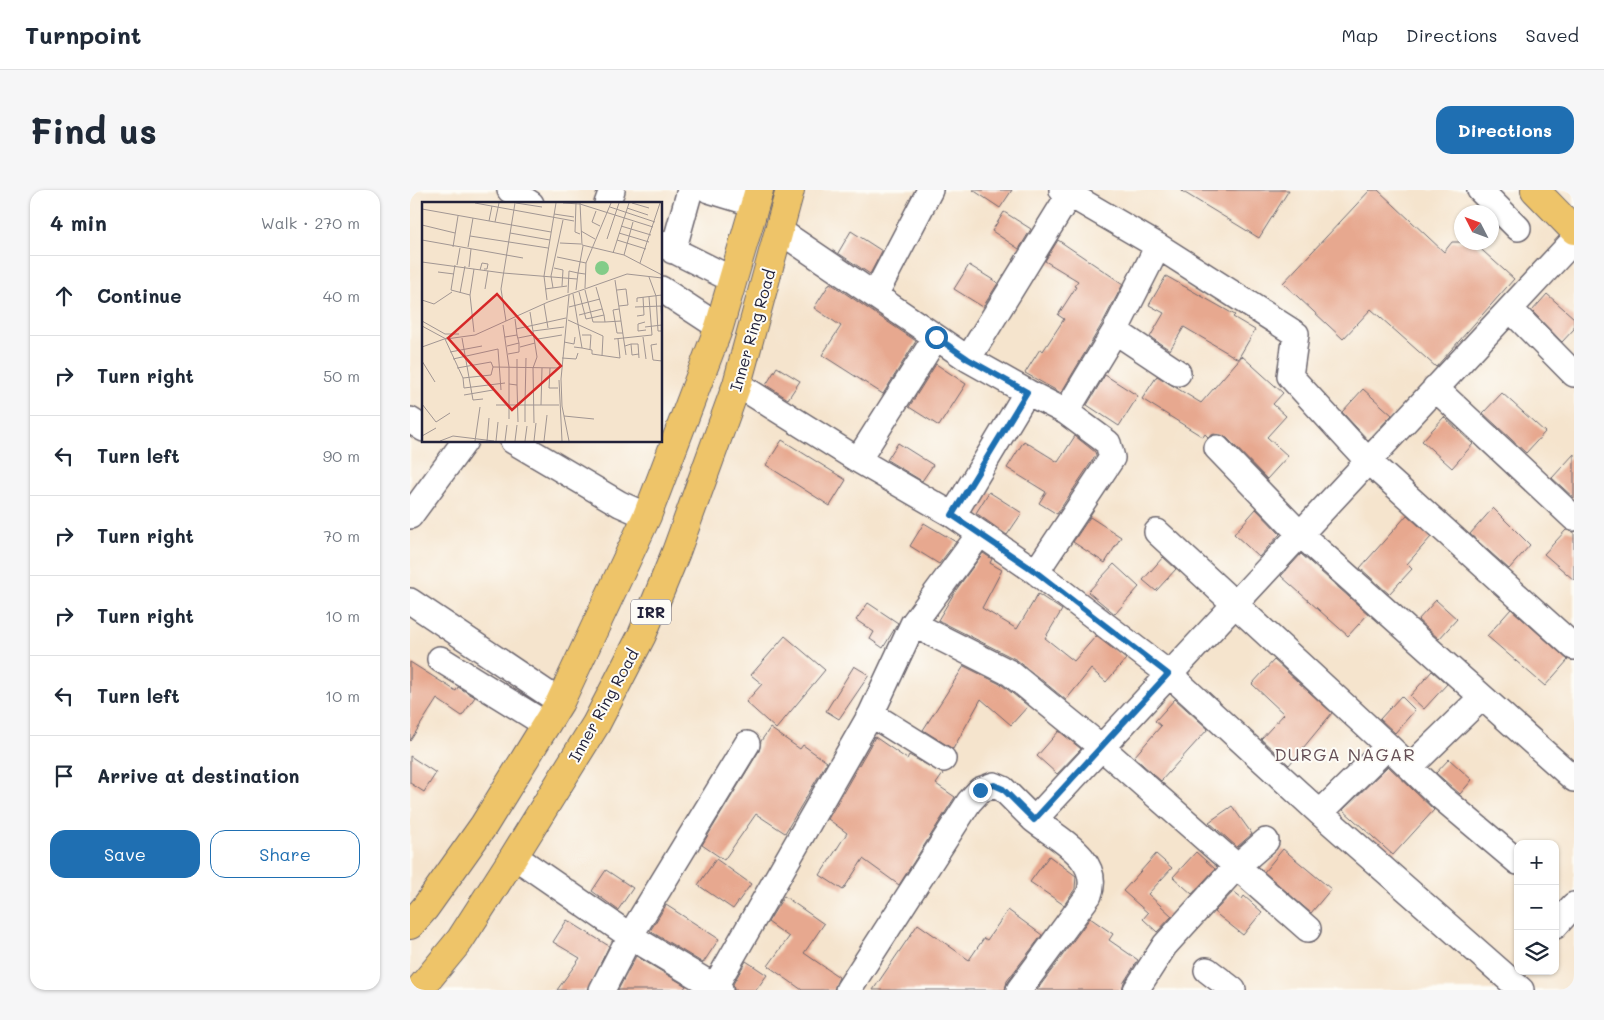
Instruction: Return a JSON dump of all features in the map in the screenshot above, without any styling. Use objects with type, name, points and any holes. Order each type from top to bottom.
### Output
[{"type":"main road","name":"Inner Ring Road","points":[[419,990],[460,940],[514,856],[596,724],[642,635],[676,552],[737,384],[790,190]]},
{"type":"main road","points":[[1535,190],[1574,230]]},
{"type":"main road","name":"Inner Ring Road","points":[[410,925],[426,908],[484,826],[560,702],[647,516],[719,327],[757,197]]},
{"type":"street","points":[[510,190],[528,202]]},
{"type":"street","points":[[608,202],[612,190]]},
{"type":"street","points":[[690,190],[667,247],[733,280]]},
{"type":"street","points":[[709,190],[757,197]]},
{"type":"street","points":[[875,295],[930,190]]},
{"type":"street","points":[[1480,190],[1518,228]]},
{"type":"street","points":[[968,359],[1066,192],[1158,246],[1296,334],[1290,376],[1367,460],[1574,647]]},
{"type":"street","points":[[780,231],[968,359],[1066,412],[1108,443],[1112,458],[1036,572]]},
{"type":"street","points":[[1034,820],[1168,674],[1237,604],[1299,533],[1574,240]]},
{"type":"street","points":[[1066,412],[1115,331],[1158,246]]},
{"type":"street","points":[[662,290],[719,327]]},
{"type":"street","points":[[1510,310],[1574,374]]},
{"type":"street","points":[[1115,331],[1178,372]]},
{"type":"street","points":[[858,460],[936,337]]},
{"type":"street","points":[[737,384],[858,460],[952,515],[1036,572],[1168,674],[1320,813],[1511,982]]},
{"type":"street","points":[[1435,388],[1574,518]]},
{"type":"street","points":[[952,515],[1027,392]]},
{"type":"street","points":[[410,420],[422,427]]},
{"type":"street","points":[[515,442],[620,504],[647,516]]},
{"type":"street","points":[[410,516],[456,444]]},
{"type":"street","points":[[1217,448],[1299,533],[1574,779]]},
{"type":"street","points":[[1157,532],[1411,766],[1441,797],[1514,859]]},
{"type":"street","points":[[514,856],[630,936],[716,989],[871,714],[913,624],[979,535]]},
{"type":"street","points":[[410,601],[560,702]]},
{"type":"street","points":[[913,624],[1010,673],[1101,747],[1235,868],[1308,929]]},
{"type":"street","points":[[440,659],[545,724]]},
{"type":"street","points":[[1411,766],[1482,697]]},
{"type":"street","points":[[871,714],[943,759]]},
{"type":"street","points":[[602,990],[630,936],[747,744]]},
{"type":"street","points":[[1320,813],[1388,746]]},
{"type":"street","points":[[848,990],[969,802],[980,790],[994,785],[1003,789],[1034,820],[1085,860],[1089,868],[1092,886],[1089,895],[1019,990]]},
{"type":"street","points":[[1136,990],[1165,945],[1235,868],[1266,841]]},
{"type":"street","points":[[1559,920],[1569,904]]},
{"type":"street","points":[[1207,970],[1233,990]]},
{"type":"building","points":[[973,190],[1012,190],[1000,208]]},
{"type":"building","points":[[1180,190],[1289,190],[1259,238]]},
{"type":"building","points":[[1370,190],[1378,190],[1444,252],[1452,242],[1454,242],[1454,250],[1482,250],[1514,279],[1436,367],[1371,309],[1343,339],[1283,283]]},
{"type":"building","points":[[1004,212],[1031,229],[1019,249],[992,231]]},
{"type":"building","points":[[851,231],[882,251],[870,274],[838,253]]},
{"type":"building","points":[[1058,240],[1123,284],[1102,324],[1061,393],[1025,373],[1040,349],[1043,351],[1064,319],[1058,315],[1078,281],[1045,261]]},
{"type":"building","points":[[969,265],[998,283],[983,307],[954,289]]},
{"type":"building","points":[[1166,276],[1235,315],[1233,317],[1255,330],[1238,359],[1184,327],[1170,350],[1150,337],[1164,313],[1149,305]]},
{"type":"building","points":[[830,283],[916,341],[883,394],[822,355],[841,326],[814,308]]},
{"type":"building","points":[[1547,294],[1574,318],[1574,329],[1562,342],[1532,311]]},
{"type":"building","points":[[1242,356],[1283,393],[1273,404],[1286,416],[1267,437],[1288,456],[1267,479],[1227,438],[1214,434],[1208,437],[1205,434],[1203,437],[1142,399],[1157,376],[1201,403]]},
{"type":"building","points":[[936,364],[966,384],[939,426],[909,407]]},
{"type":"building","points":[[777,367],[800,381],[788,399],[766,385]]},
{"type":"building","points":[[1105,375],[1138,396],[1119,426],[1087,405]]},
{"type":"building","points":[[1363,389],[1392,415],[1368,440],[1342,412]]},
{"type":"building","points":[[1502,393],[1545,432],[1526,453],[1483,413]]},
{"type":"building","points":[[1444,417],[1473,444],[1452,468],[1422,441]]},
{"type":"building","points":[[1075,436],[1095,452],[1096,455],[1057,514],[1039,503],[1046,492],[1007,468],[1024,441],[1058,462]]},
{"type":"building","points":[[782,440],[846,480],[830,506],[766,465]]},
{"type":"building","points":[[898,443],[933,465],[922,481],[887,460]]},
{"type":"building","points":[[1574,454],[1574,498],[1552,478]]},
{"type":"building","points":[[989,492],[1022,513],[1007,535],[976,513]]},
{"type":"building","points":[[1493,508],[1530,545],[1509,569],[1470,534]]},
{"type":"building","points":[[1256,509],[1280,534],[1259,557],[1234,534]]},
{"type":"building","points":[[1407,515],[1431,537],[1407,564],[1412,569],[1389,594],[1360,568]]},
{"type":"building","points":[[1090,517],[1121,537],[1105,563],[1073,542]]},
{"type":"building","points":[[924,523],[956,542],[939,564],[910,546]]},
{"type":"building","points":[[1566,530],[1574,532],[1574,580],[1544,554]]},
{"type":"building","points":[[983,553],[992,559],[990,563],[1002,570],[982,608],[1017,629],[1038,594],[1062,610],[1045,638],[1074,661],[1096,636],[1126,659],[1106,682],[1091,669],[1066,700],[1017,660],[938,620],[956,590]]},
{"type":"building","points":[[1301,554],[1368,614],[1348,636],[1281,576]]},
{"type":"building","points":[[1163,557],[1176,569],[1156,591],[1143,580]]},
{"type":"building","points":[[1114,564],[1139,587],[1115,614],[1088,592]]},
{"type":"building","points":[[1436,600],[1457,619],[1439,639],[1418,620]]},
{"type":"building","points":[[868,603],[898,623],[883,648],[870,639],[874,632],[856,620]]},
{"type":"building","points":[[1511,609],[1568,660],[1545,686],[1487,636]]},
{"type":"building","points":[[785,636],[825,670],[776,729],[746,702],[762,684],[751,675]]},
{"type":"building","points":[[1274,660],[1332,713],[1289,765],[1261,739],[1284,714],[1252,684]]},
{"type":"building","points":[[410,662],[456,691],[458,687],[475,697],[462,716],[437,699],[410,741]]},
{"type":"building","points":[[854,666],[869,675],[839,719],[826,711]]},
{"type":"building","points":[[964,666],[1002,685],[1028,706],[1011,725],[981,699],[953,749],[923,730]]},
{"type":"building","points":[[1432,671],[1447,684],[1424,709],[1410,696]]},
{"type":"building","points":[[1401,696],[1415,710],[1395,733],[1380,719]]},
{"type":"building","points":[[1175,699],[1208,729],[1161,781],[1134,757],[1161,726],[1155,721]]},
{"type":"building","points":[[770,728],[800,749],[803,745],[827,762],[785,833],[756,814],[724,860],[702,845],[759,751],[761,741]]},
{"type":"building","points":[[1059,731],[1081,749],[1057,774],[1037,756]]},
{"type":"building","points":[[875,737],[907,759],[909,755],[943,774],[936,784],[955,797],[899,885],[863,859],[843,890],[820,875],[847,833],[828,819]]},
{"type":"building","points":[[410,756],[436,773],[424,792],[410,783]]},
{"type":"building","points":[[1449,759],[1472,780],[1460,794],[1436,773]]},
{"type":"building","points":[[1388,766],[1434,810],[1393,855],[1343,810]]},
{"type":"building","points":[[1232,806],[1252,834],[1237,847],[1209,822]]},
{"type":"building","points":[[1283,849],[1331,889],[1311,913],[1264,872]]},
{"type":"building","points":[[1196,852],[1215,869],[1192,894],[1173,877]]},
{"type":"building","points":[[1156,854],[1172,868],[1148,894],[1172,916],[1157,932],[1143,919],[1148,913],[1123,891]]},
{"type":"building","points":[[1049,856],[1076,876],[1075,889],[1064,905],[1030,882]]},
{"type":"building","points":[[716,859],[751,884],[733,909],[698,885]]},
{"type":"building","points":[[606,870],[633,888],[618,910],[592,891]]},
{"type":"building","points":[[1233,892],[1242,899],[1244,896],[1262,912],[1243,935],[1214,912]]},
{"type":"building","points":[[784,896],[824,924],[804,953],[839,977],[834,990],[802,990],[768,966],[789,937],[768,922]]},
{"type":"building","points":[[666,905],[719,939],[703,963],[650,931]]},
{"type":"building","points":[[1008,910],[1042,935],[1007,981],[1005,990],[873,990],[918,924],[969,960],[984,938],[987,940]]},
{"type":"building","points":[[1090,918],[1113,934],[1109,940],[1138,960],[1124,982],[1122,990],[1037,990]]},
{"type":"building","points":[[567,920],[609,946],[588,990],[557,990],[580,958],[553,942]]},
{"type":"building","points":[[636,956],[686,986],[683,990],[618,990]]},
{"type":"building","points":[[746,961],[767,975],[756,990],[734,990],[733,984]]},
{"type":"district","name":"DURGA NAGAR","points":[[1345,754]]},
{"type":"route","points":[[936,337],[968,359],[1027,392],[952,515],[1036,572],[1168,674],[1034,820],[1003,789],[994,785],[986,786],[980,790]]}]
